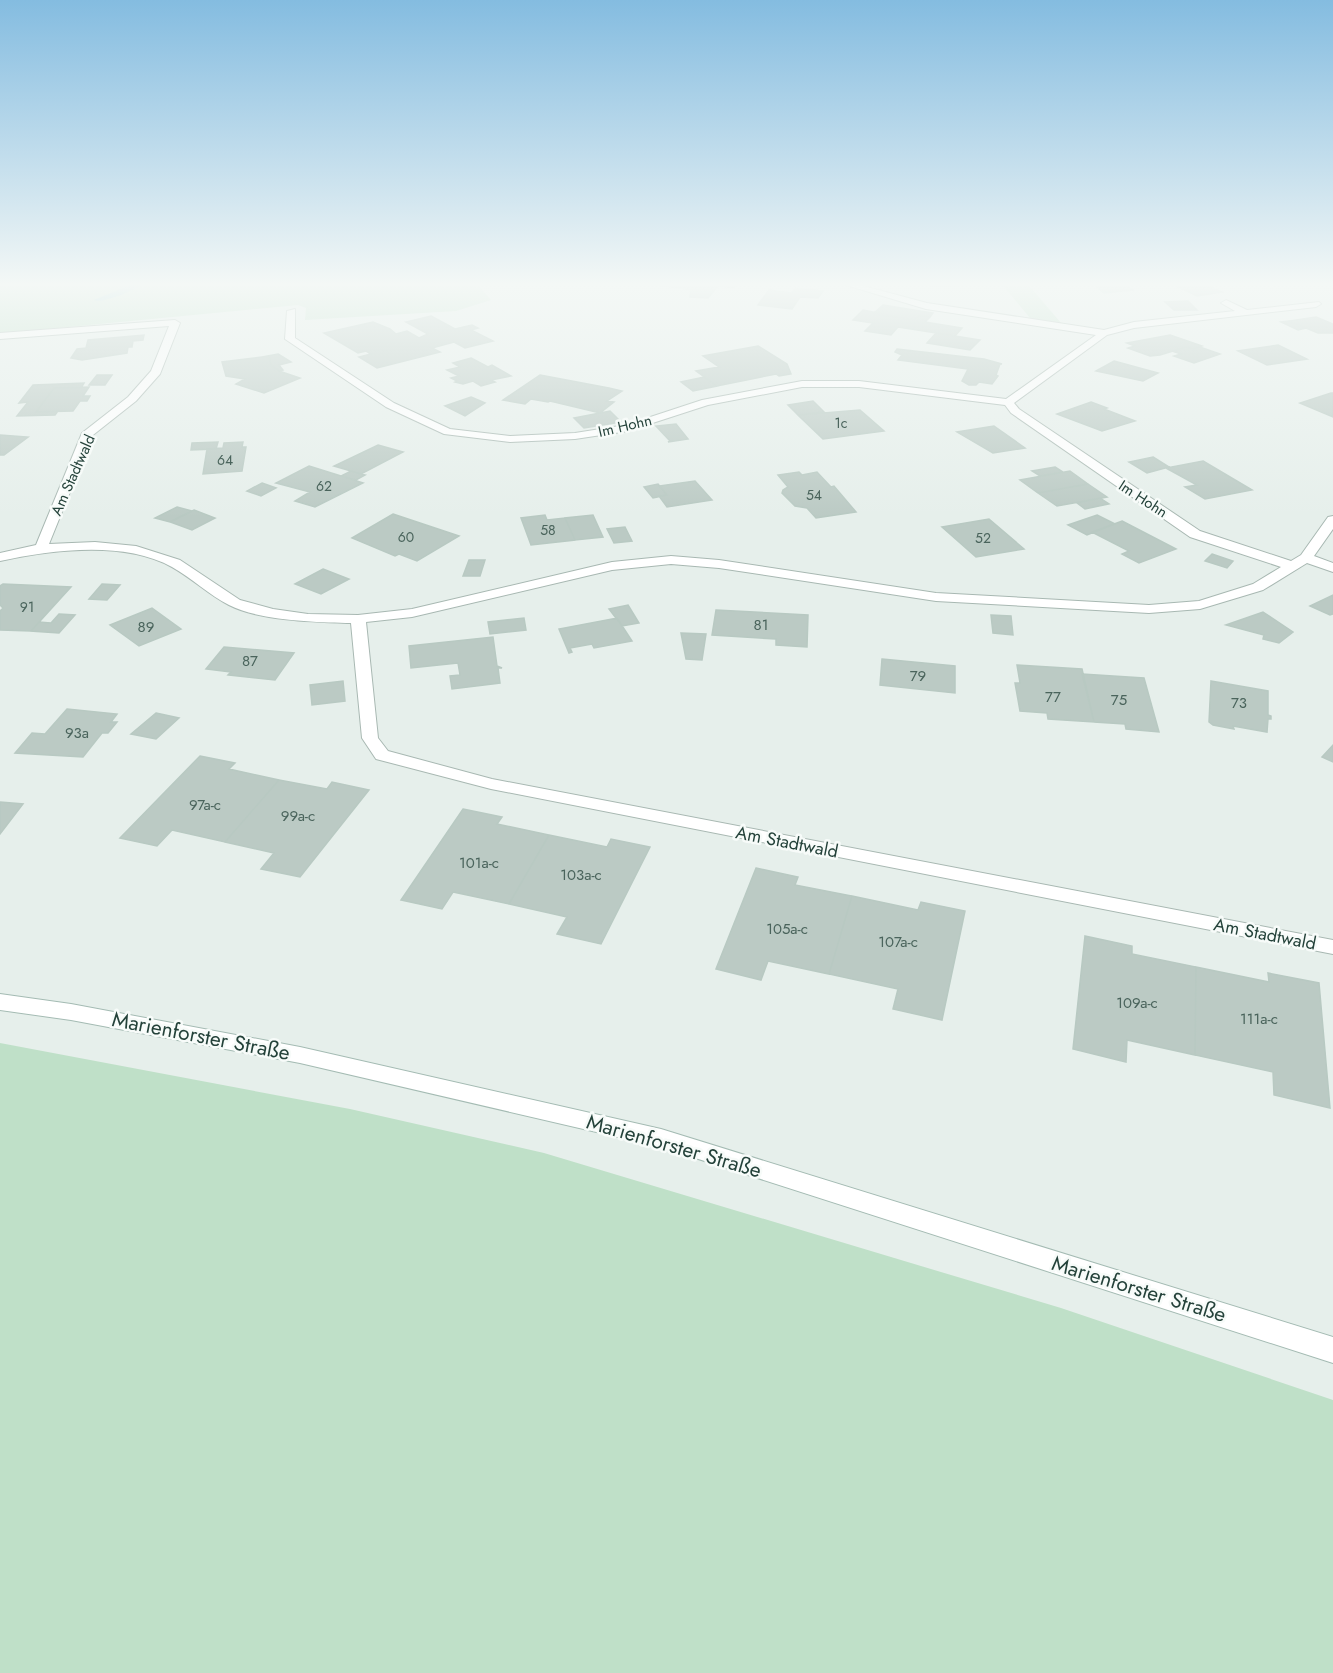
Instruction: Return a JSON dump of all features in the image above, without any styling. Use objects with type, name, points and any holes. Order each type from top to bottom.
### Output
[{"type":"street","name":"Am Stadtwald","points":[[41,548],[88,433],[132,399],[156,372],[160,361]]},
{"type":"street","name":"Im Hohn","points":[[323,361],[390,405],[448,432],[510,439],[575,436],[628,428],[706,402],[802,384],[859,384],[1008,402],[1015,411],[1195,534],[1294,567]]},
{"type":"street","points":[[1008,402],[1065,361]]},
{"type":"street","points":[[0,557],[41,548],[95,546],[136,550],[175,563],[236,603],[272,613],[308,618],[358,619],[412,613],[612,566],[671,560],[719,564],[936,597],[1149,609],[1200,605],[1258,587],[1306,558],[1333,520]]},
{"type":"street","points":[[1306,558],[1333,568]]},
{"type":"street","name":"Am Stadtwald","points":[[358,619],[370,738],[382,755],[491,784],[1333,947]]},
{"type":"street","name":"Marienforster Straße","points":[[0,1002],[71,1012],[300,1055],[661,1138],[1333,1350]]},
{"type":"green space","points":[[0,1043],[350,1109],[544,1153],[1061,1308],[1333,1400],[1333,1673],[0,1673]]},
{"type":"building","points":[[270,361],[291,362],[279,365],[283,370],[279,371],[271,365]]},
{"type":"building","points":[[270,361],[271,365],[279,371],[300,378],[264,393],[236,384],[245,379],[226,376],[222,362]]},
{"type":"building","points":[[366,361],[404,361],[377,368]]},
{"type":"building","points":[[477,361],[488,367],[492,365],[511,376],[491,380],[495,382],[481,386],[473,381],[463,384],[455,382],[457,381],[451,378],[459,376],[447,370],[460,367],[453,363]]},
{"type":"building","points":[[710,361],[782,361],[787,364],[791,374],[779,376],[776,374],[717,386],[696,371],[719,367]]},
{"type":"building","points":[[906,361],[991,361],[1002,364],[992,384],[979,382],[976,385],[969,385],[962,381],[968,369]]},
{"type":"building","points":[[1114,361],[1158,373],[1143,381],[1096,371]]},
{"type":"building","points":[[1259,361],[1293,361],[1267,365]]},
{"type":"building","points":[[97,375],[112,375],[105,385],[89,385]]},
{"type":"building","points":[[540,375],[622,391],[607,401],[614,402],[600,413],[550,401],[531,399],[525,404],[503,400]]},
{"type":"building","points":[[704,377],[717,386],[693,391],[681,382]]},
{"type":"building","points":[[84,383],[81,388],[54,388],[36,412],[58,411],[55,415],[17,416],[28,402],[19,403],[33,385]]},
{"type":"building","points":[[89,387],[83,396],[90,396],[87,401],[80,401],[73,411],[36,412],[54,388]]},
{"type":"building","points":[[1333,393],[1333,417],[1300,403]]},
{"type":"building","points":[[471,397],[485,403],[465,416],[445,406]]},
{"type":"building","points":[[813,401],[824,412],[798,415],[788,405]]},
{"type":"building","points":[[1091,402],[1135,421],[1102,431],[1057,414]]},
{"type":"building","points":[[860,410],[884,431],[823,439],[798,415]]},
{"type":"building","points":[[610,411],[621,422],[584,428],[574,418]]},
{"type":"building","points":[[676,424],[688,439],[668,442],[670,441],[656,426]]},
{"type":"building","points":[[994,426],[1025,448],[993,453],[957,432]]},
{"type":"building","points":[[0,435],[28,437],[4,455],[0,455]]},
{"type":"building","points":[[218,442],[216,449],[191,450],[192,443]]},
{"type":"building","points":[[243,442],[242,447],[246,447],[242,471],[203,474],[207,449],[223,448],[224,443]]},
{"type":"building","points":[[378,445],[403,452],[361,474],[334,466]]},
{"type":"building","points":[[1153,457],[1169,467],[1147,473],[1129,462]]},
{"type":"building","points":[[1203,461],[1252,490],[1205,499],[1185,487],[1197,485],[1166,468]]},
{"type":"building","points":[[309,466],[363,483],[315,507],[295,501],[310,492],[276,483]]},
{"type":"building","points":[[1055,467],[1063,472],[1040,476],[1032,471]]},
{"type":"building","points":[[351,471],[365,475],[356,480],[341,476]]},
{"type":"building","points":[[1070,471],[1088,484],[1038,493],[1020,480]]},
{"type":"building","points":[[799,472],[802,475],[817,472],[831,487],[834,486],[856,512],[816,518],[807,508],[795,506],[782,493],[788,487],[778,475]]},
{"type":"building","points":[[695,481],[712,500],[667,507],[659,496],[667,495],[659,486]]},
{"type":"building","points":[[262,483],[276,488],[261,496],[247,491]]},
{"type":"building","points":[[658,484],[667,495],[653,498],[644,487]]},
{"type":"building","points":[[1088,484],[1107,497],[1057,506],[1038,493]]},
{"type":"building","points":[[1100,498],[1109,504],[1085,509],[1077,503]]},
{"type":"building","points":[[177,507],[192,511],[170,522],[155,518]]},
{"type":"building","points":[[194,510],[215,518],[192,530],[170,522]]},
{"type":"building","points":[[393,514],[459,536],[417,561],[399,554],[395,556],[352,538]]},
{"type":"building","points":[[545,515],[547,520],[565,518],[575,540],[531,545],[521,518]]},
{"type":"building","points":[[593,515],[603,537],[575,540],[565,518]]},
{"type":"building","points":[[1097,515],[1115,524],[1087,535],[1068,525]]},
{"type":"building","points":[[989,519],[1024,549],[976,557],[942,527]]},
{"type":"building","points":[[1122,521],[1176,549],[1139,563],[1122,554],[1129,551],[1092,532]]},
{"type":"building","points":[[625,527],[632,541],[614,543],[607,529]]},
{"type":"building","points":[[1212,554],[1233,561],[1227,568],[1205,561]]},
{"type":"building","points":[[469,560],[485,560],[480,576],[463,576]]},
{"type":"building","points":[[323,569],[349,579],[321,594],[295,584]]},
{"type":"building","points":[[3,584],[71,587],[31,631],[0,630],[0,611],[3,608],[0,605],[0,586]]},
{"type":"building","points":[[102,584],[120,585],[107,600],[89,599]]},
{"type":"building","points":[[1333,595],[1333,614],[1330,615],[1310,606]]},
{"type":"building","points":[[628,605],[639,623],[622,626],[609,609]]},
{"type":"building","points":[[152,608],[181,629],[139,646],[110,625]]},
{"type":"building","points":[[716,610],[808,615],[807,647],[776,645],[776,639],[712,635]]},
{"type":"building","points":[[1263,612],[1293,632],[1279,643],[1263,639],[1264,635],[1226,625]]},
{"type":"building","points":[[59,614],[75,615],[59,633],[31,631],[39,622],[51,623]]},
{"type":"building","points":[[991,615],[1011,616],[1013,635],[993,633]]},
{"type":"building","points":[[524,618],[526,630],[490,634],[488,622]]},
{"type":"building","points":[[617,618],[632,641],[594,648],[592,644],[570,648],[572,652],[569,653],[559,629]]},
{"type":"building","points":[[681,633],[706,634],[702,660],[686,659]]},
{"type":"building","points":[[493,637],[497,666],[502,668],[498,668],[500,683],[452,689],[450,676],[460,675],[458,663],[411,668],[409,646]]},
{"type":"building","points":[[224,647],[294,653],[275,680],[228,675],[231,672],[206,669]]},
{"type":"building","points":[[882,659],[955,666],[955,693],[880,685]]},
{"type":"building","points":[[1017,665],[1082,669],[1094,722],[1048,719],[1047,713],[1020,711],[1015,683],[1020,683]]},
{"type":"building","points":[[1082,674],[1144,678],[1159,732],[1126,729],[1125,724],[1094,722]]},
{"type":"building","points":[[343,681],[345,701],[312,705],[310,685]]},
{"type":"building","points":[[1211,681],[1268,691],[1268,715],[1271,719],[1268,719],[1267,732],[1233,726],[1234,729],[1213,725],[1209,722]]},
{"type":"building","points":[[67,709],[117,714],[111,722],[117,722],[108,733],[102,733],[83,757],[15,753],[32,733],[45,734]]},
{"type":"building","points":[[156,713],[179,718],[156,739],[131,734]]},
{"type":"building","points":[[1333,745],[1333,762],[1322,757]]},
{"type":"building","points":[[200,756],[235,763],[229,769],[279,780],[225,842],[172,830],[157,846],[120,838]]},
{"type":"building","points":[[279,780],[327,789],[332,782],[369,790],[300,877],[261,869],[274,853],[225,842]]},
{"type":"building","points":[[0,802],[23,804],[0,834]]},
{"type":"building","points":[[463,809],[502,817],[497,824],[549,835],[509,904],[453,892],[442,909],[401,900]]},
{"type":"building","points":[[549,835],[607,847],[611,839],[650,847],[601,944],[557,934],[567,917],[509,904]]},
{"type":"building","points":[[756,868],[798,877],[795,885],[852,896],[829,974],[768,961],[761,980],[716,969]]},
{"type":"building","points":[[852,896],[918,910],[921,902],[965,911],[942,1020],[893,1009],[898,989],[829,974]]},
{"type":"building","points":[[1085,936],[1132,946],[1132,954],[1196,967],[1195,1055],[1127,1040],[1126,1062],[1073,1049]]},
{"type":"building","points":[[1196,967],[1269,982],[1268,973],[1319,983],[1330,1108],[1274,1095],[1273,1072],[1195,1055]]}]
